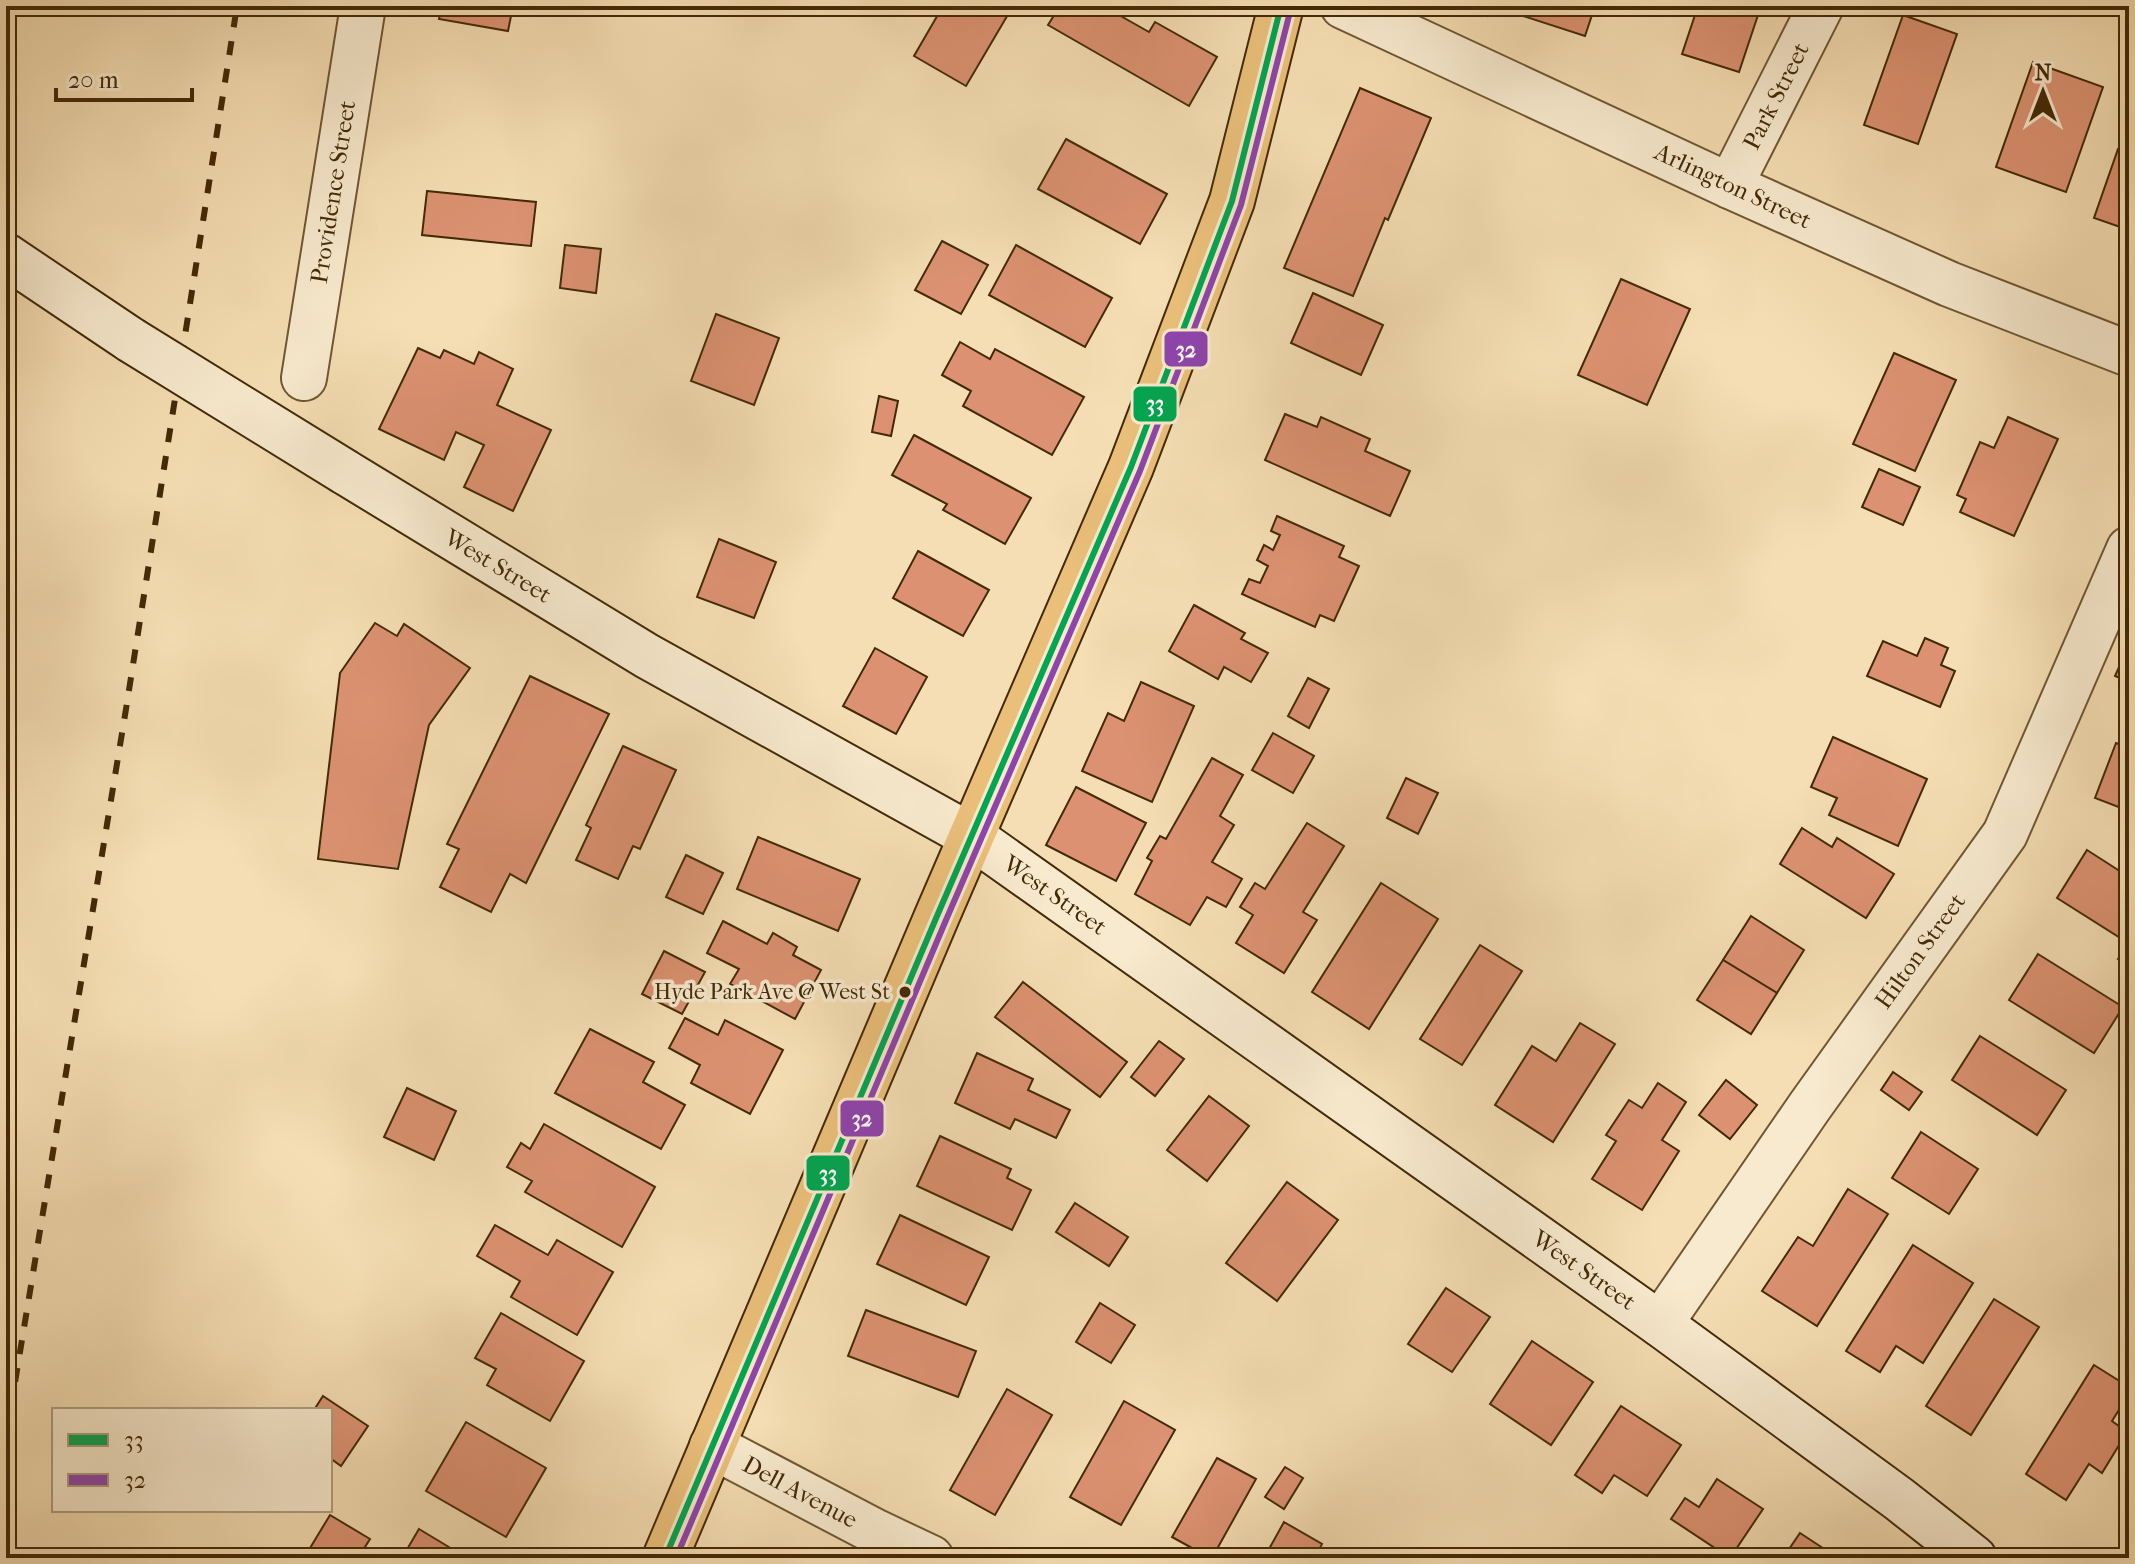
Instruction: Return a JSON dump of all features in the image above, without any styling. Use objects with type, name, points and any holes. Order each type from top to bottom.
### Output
[{"type":"main road","points":[[665,1558],[1131,467],[1232,201],[1281,6]]},
{"type":"street","name":"Providence Street","points":[[304,378],[363,6]]},
{"type":"street","name":"Arlington Street","points":[[1343,6],[1949,284],[2129,354]]},
{"type":"street","name":"Park Street","points":[[1730,186],[1821,6]]},
{"type":"street","name":"West Street","points":[[6,256],[131,340],[647,656],[971,836],[1660,1324],[1899,1499],[1974,1558]]},
{"type":"street","name":"Hilton Street","points":[[1660,1324],[1810,1106],[2005,834],[2129,549]]},
{"type":"street","name":"Dell Avenue","points":[[712,1446],[931,1558]]},
{"type":"building","points":[[442,6],[513,6],[508,31],[439,19]]},
{"type":"building","points":[[943,6],[1013,6],[966,86],[914,56]]},
{"type":"building","points":[[1060,6],[1103,6],[1149,32],[1155,22],[1217,57],[1189,106],[1048,25]]},
{"type":"building","points":[[1458,6],[1490,6],[1487,16]]},
{"type":"building","points":[[1516,6],[1595,6],[1585,36],[1514,13]]},
{"type":"building","points":[[1698,6],[1761,6],[1739,72],[1682,54]]},
{"type":"building","points":[[1903,15],[1957,34],[1918,144],[1864,125]]},
{"type":"building","points":[[2033,62],[2103,87],[2066,192],[1996,167]]},
{"type":"building","points":[[1360,88],[1431,118],[1353,296],[1284,268]]},
{"type":"building","points":[[1066,139],[1167,194],[1140,244],[1038,189]]},
{"type":"building","points":[[2118,149],[2129,152],[2129,230],[2094,218]]},
{"type":"building","points":[[427,191],[536,202],[531,246],[422,235]]},
{"type":"building","points":[[942,241],[988,265],[961,314],[915,290]]},
{"type":"building","points":[[565,245],[601,249],[596,293],[560,288]]},
{"type":"building","points":[[1016,245],[1112,298],[1085,347],[989,295]]},
{"type":"building","points":[[1621,279],[1690,309],[1647,405],[1578,375]]},
{"type":"building","points":[[1313,293],[1383,325],[1361,375],[1291,343]]},
{"type":"building","points":[[716,314],[779,338],[754,405],[691,381]]},
{"type":"building","points":[[960,342],[990,359],[995,349],[1084,397],[1052,455],[963,406],[971,391],[942,375]]},
{"type":"building","points":[[418,348],[440,358],[444,350],[474,364],[479,352],[513,369],[497,405],[551,430],[513,511],[464,487],[484,445],[456,432],[444,460],[379,429]]},
{"type":"building","points":[[1894,353],[1956,380],[1915,471],[1853,444]]},
{"type":"building","points":[[879,396],[898,401],[891,436],[872,432]]},
{"type":"building","points":[[1285,414],[1317,427],[1321,417],[1370,439],[1365,451],[1410,471],[1390,516],[1265,460]]},
{"type":"building","points":[[2008,417],[2058,439],[2014,536],[1960,512],[1966,499],[1957,495],[1980,442],[1994,448]]},
{"type":"building","points":[[914,435],[1031,498],[1005,544],[943,510],[947,504],[892,475]]},
{"type":"building","points":[[1879,469],[1920,487],[1903,525],[1862,507]]},
{"type":"building","points":[[1277,516],[1344,546],[1339,557],[1359,566],[1334,621],[1320,615],[1315,627],[1242,594],[1249,579],[1260,583],[1268,566],[1257,560],[1264,545],[1273,550],[1280,535],[1271,531]]},
{"type":"building","points":[[719,539],[776,562],[754,618],[697,597]]},
{"type":"building","points":[[918,551],[989,590],[963,636],[893,598]]},
{"type":"building","points":[[1194,605],[1245,633],[1241,639],[1268,653],[1251,682],[1224,667],[1218,679],[1169,651]]},
{"type":"building","points":[[375,623],[397,636],[404,624],[470,668],[429,725],[398,869],[318,859],[340,673]]},
{"type":"building","points":[[1925,638],[1948,648],[1941,665],[1955,671],[1940,707],[1867,676],[1883,641],[1917,656]]},
{"type":"building","points":[[2129,645],[2129,682],[2115,676]]},
{"type":"building","points":[[875,648],[927,677],[896,734],[843,706]]},
{"type":"building","points":[[530,676],[609,714],[526,883],[510,874],[491,912],[440,887],[459,849],[447,844]]},
{"type":"building","points":[[1308,678],[1329,689],[1309,728],[1288,716]]},
{"type":"building","points":[[1141,682],[1194,706],[1152,802],[1082,771],[1108,713],[1124,721]]},
{"type":"building","points":[[1273,733],[1314,756],[1293,793],[1252,770]]},
{"type":"building","points":[[1833,737],[1927,779],[1898,846],[1829,815],[1837,798],[1811,787]]},
{"type":"building","points":[[2116,743],[2129,748],[2129,811],[2095,798]]},
{"type":"building","points":[[623,746],[676,770],[640,849],[633,846],[618,879],[576,860],[591,828],[586,825]]},
{"type":"building","points":[[1212,758],[1243,775],[1220,816],[1234,825],[1212,862],[1242,879],[1226,907],[1207,897],[1190,925],[1135,894],[1152,861],[1147,858],[1160,836],[1166,839]]},
{"type":"building","points":[[1406,778],[1438,793],[1418,834],[1387,818]]},
{"type":"building","points":[[1076,787],[1146,823],[1116,881],[1046,845]]},
{"type":"building","points":[[1307,823],[1344,846],[1303,912],[1317,920],[1284,973],[1236,943],[1253,915],[1240,907],[1255,883],[1265,889]]},
{"type":"building","points":[[1802,828],[1832,847],[1837,838],[1894,874],[1866,918],[1780,864]]},
{"type":"building","points":[[758,837],[860,879],[838,931],[737,889]]},
{"type":"building","points":[[2087,850],[2129,877],[2129,928],[2122,939],[2057,898]]},
{"type":"building","points":[[686,855],[723,873],[703,914],[666,897]]},
{"type":"building","points":[[1381,883],[1438,919],[1369,1029],[1312,992]]},
{"type":"building","points":[[1751,916],[1804,950],[1777,993],[1723,960]]},
{"type":"building","points":[[723,921],[767,944],[773,933],[797,947],[793,955],[821,970],[795,1019],[730,984],[739,969],[707,953]]},
{"type":"building","points":[[2129,943],[2129,966],[2118,959]]},
{"type":"building","points":[[1480,945],[1522,971],[1462,1065],[1420,1039]]},
{"type":"building","points":[[664,951],[705,972],[682,1014],[642,994]]},
{"type":"building","points":[[2038,954],[2123,1007],[2094,1053],[2009,1000]]},
{"type":"building","points":[[1723,960],[1777,993],[1751,1034],[1697,1000]]},
{"type":"building","points":[[1023,982],[1127,1062],[1100,1097],[995,1017]]},
{"type":"building","points":[[685,1018],[718,1035],[725,1020],[783,1050],[750,1114],[691,1083],[700,1065],[669,1048]]},
{"type":"building","points":[[1580,1023],[1615,1044],[1553,1142],[1495,1105],[1532,1046],[1556,1061]]},
{"type":"building","points":[[590,1029],[654,1062],[643,1082],[685,1105],[661,1149],[555,1093]]},
{"type":"building","points":[[1980,1036],[2066,1090],[2037,1135],[1952,1080]]},
{"type":"building","points":[[1159,1041],[1184,1059],[1155,1096],[1131,1077]]},
{"type":"building","points":[[977,1053],[1033,1079],[1028,1090],[1070,1110],[1056,1138],[1015,1119],[1010,1129],[955,1103]]},
{"type":"building","points":[[1893,1072],[1922,1092],[1909,1110],[1881,1090]]},
{"type":"building","points":[[1726,1080],[1757,1105],[1730,1139],[1699,1115]]},
{"type":"building","points":[[1658,1083],[1686,1102],[1662,1140],[1679,1151],[1642,1210],[1592,1179],[1616,1141],[1606,1135],[1629,1100],[1642,1108]]},
{"type":"building","points":[[407,1088],[456,1111],[434,1160],[384,1137]]},
{"type":"building","points":[[1209,1096],[1249,1126],[1207,1181],[1167,1150]]},
{"type":"building","points":[[544,1124],[655,1187],[622,1247],[525,1192],[532,1181],[507,1167],[521,1143],[530,1149]]},
{"type":"building","points":[[1921,1132],[1978,1169],[1949,1214],[1892,1178]]},
{"type":"building","points":[[940,1136],[1011,1169],[1007,1178],[1031,1190],[1012,1230],[917,1186]]},
{"type":"building","points":[[1287,1182],[1338,1220],[1277,1301],[1226,1263]]},
{"type":"building","points":[[1848,1189],[1888,1214],[1817,1326],[1762,1291],[1798,1237],[1813,1246]]},
{"type":"building","points":[[1075,1203],[1128,1237],[1109,1266],[1056,1232]]},
{"type":"building","points":[[900,1215],[989,1257],[966,1305],[877,1264]]},
{"type":"building","points":[[495,1225],[548,1255],[557,1240],[613,1272],[577,1335],[511,1297],[520,1281],[477,1256]]},
{"type":"building","points":[[1913,1245],[1973,1283],[1923,1363],[1896,1346],[1880,1372],[1846,1351]]},
{"type":"building","points":[[1446,1288],[1490,1317],[1452,1372],[1408,1344]]},
{"type":"building","points":[[1994,1299],[2039,1327],[1971,1435],[1926,1406]]},
{"type":"building","points":[[1100,1303],[1135,1325],[1111,1363],[1076,1342]]},
{"type":"building","points":[[866,1310],[976,1351],[958,1397],[848,1356]]},
{"type":"building","points":[[501,1313],[584,1361],[550,1421],[487,1385],[496,1369],[475,1358]]},
{"type":"building","points":[[1532,1341],[1593,1382],[1551,1445],[1490,1404]]},
{"type":"building","points":[[2094,1365],[2129,1387],[2129,1394],[2112,1421],[2127,1432],[2102,1473],[2089,1464],[2066,1500],[2026,1474]]},
{"type":"building","points":[[1007,1389],[1052,1415],[995,1515],[950,1490]]},
{"type":"building","points":[[323,1396],[368,1426],[341,1466],[332,1459],[332,1408],[315,1408]]},
{"type":"building","points":[[1124,1401],[1175,1430],[1121,1525],[1070,1497]]},
{"type":"building","points":[[1621,1406],[1681,1445],[1647,1496],[1614,1475],[1602,1493],[1575,1475]]},
{"type":"building","points":[[466,1422],[546,1468],[506,1537],[426,1491]]},
{"type":"building","points":[[1217,1458],[1256,1479],[1210,1558],[1172,1537]]},
{"type":"building","points":[[1285,1467],[1303,1478],[1284,1509],[1265,1497]]},
{"type":"building","points":[[1717,1479],[1763,1509],[1730,1558],[1671,1519],[1685,1498],[1699,1507]]},
{"type":"building","points":[[330,1515],[370,1539],[358,1558],[304,1558]]},
{"type":"building","points":[[1284,1522],[1322,1544],[1315,1558],[1264,1558]]},
{"type":"building","points":[[419,1529],[467,1558],[402,1558]]},
{"type":"building","points":[[1800,1533],[1838,1558],[1783,1558]]},
{"type":"railway","points":[[6,1437],[126,709],[237,6]]},
{"type":"transit line","name":"33","points":[[665,1558],[1131,467],[1232,201],[1281,6]]},
{"type":"transit line","name":"32","points":[[676,1558],[1140,471],[1241,205],[1291,8]]},
{"type":"place","name":"Hyde Park Ave @ West St","points":[[905,992]]}]
